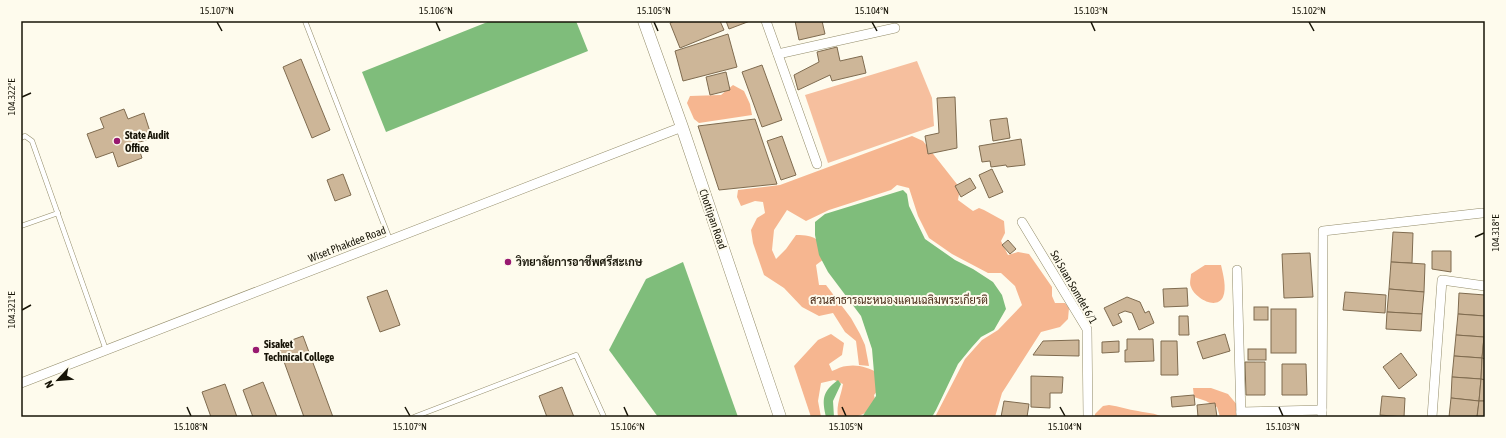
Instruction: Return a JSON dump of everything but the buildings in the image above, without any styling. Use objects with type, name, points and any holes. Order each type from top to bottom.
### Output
[{"type":"street","name":"Chottipan Road","points":[[644,21],[682,127],[780,417]]},
{"type":"street","points":[[766,21],[817,164]]},
{"type":"street","points":[[778,54],[895,28]]},
{"type":"street","name":"Wiset Phakdee Road","points":[[21,383],[682,127]]},
{"type":"street","points":[[1237,270],[1241,414],[1322,413],[1323,231],[1482,213]]},
{"type":"street","name":"Soi Suan Somdet 6/1","points":[[1022,222],[1087,330],[1088,417]]},
{"type":"street","points":[[1432,417],[1442,280],[1485,286]]},
{"type":"lane","points":[[305,21],[390,240]]},
{"type":"lane","points":[[21,138],[25,136],[32,141],[106,350]]},
{"type":"lane","points":[[21,226],[58,213]]},
{"type":"lane","points":[[414,417],[576,355],[604,417]]},
{"type":"shaded area","points":[[490,21],[576,21],[588,51],[386,132],[362,72]]},
{"type":"shaded area","points":[[917,61],[932,98],[934,126],[828,163],[805,95]]},
{"type":"shaded area","points":[[733,85],[744,91],[750,104],[752,115],[699,123],[694,119],[687,103],[690,96],[721,95]]},
{"type":"shaded area","points":[[912,136],[923,141],[960,188],[958,200],[973,211],[979,208],[1004,221],[1005,233],[1001,241],[1008,255],[1018,252],[1029,254],[1052,287],[1052,296],[1055,303],[1065,303],[1069,308],[1068,319],[1060,327],[1041,332],[1002,393],[995,417],[935,417],[965,359],[982,340],[998,330],[1022,305],[1015,286],[1001,273],[988,273],[952,254],[929,238],[918,216],[909,188],[897,185],[891,190],[829,210],[806,221],[787,210],[774,230],[772,250],[776,259],[786,249],[796,235],[813,237],[822,246],[828,256],[816,265],[819,285],[826,285],[851,318],[865,345],[869,366],[859,365],[856,341],[845,332],[833,313],[819,316],[802,307],[784,288],[764,275],[753,243],[751,230],[757,218],[765,213],[763,202],[755,201],[741,206],[737,197],[738,190],[780,185]]},
{"type":"shaded area","points":[[903,190],[907,194],[909,206],[925,239],[955,260],[973,269],[993,282],[1002,295],[1006,309],[994,330],[981,337],[958,364],[932,417],[862,417],[876,396],[872,349],[861,316],[828,272],[819,255],[815,235],[815,222],[825,214]]},
{"type":"shaded area","points":[[683,262],[738,417],[658,417],[609,350],[646,279]]},
{"type":"shaded area","points":[[1205,265],[1221,265],[1225,289],[1223,297],[1220,301],[1215,303],[1206,301],[1196,295],[1190,285],[1191,274]]},
{"type":"shaded area","points":[[831,334],[844,343],[842,355],[829,364],[832,371],[843,366],[859,366],[878,373],[880,388],[874,395],[876,404],[867,412],[858,416],[838,417],[838,404],[843,384],[834,380],[821,383],[818,401],[821,417],[811,417],[794,366],[818,340]]},
{"type":"shaded area","points":[[838,380],[841,384],[833,401],[834,417],[826,417],[824,396],[829,388]]},
{"type":"shaded area","points":[[1193,388],[1211,388],[1228,394],[1238,406],[1237,417],[1220,417],[1217,407],[1194,397]]},
{"type":"shaded area","points":[[1109,405],[1163,417],[1095,417],[1095,414],[1103,406]]},
{"type":"place","name":"State Audit Office","points":[[117,141]]},
{"type":"place","name":"วิทยาลัยการอาชีพศรีสะเกษ","points":[[508,262]]},
{"type":"place","name":"Sisaket Technical College","points":[[256,350]]},
{"type":"park label","name":"สวนสาธารณะหนองแคนเฉลิมพระเกียรติ","points":[[899,300]]}]
